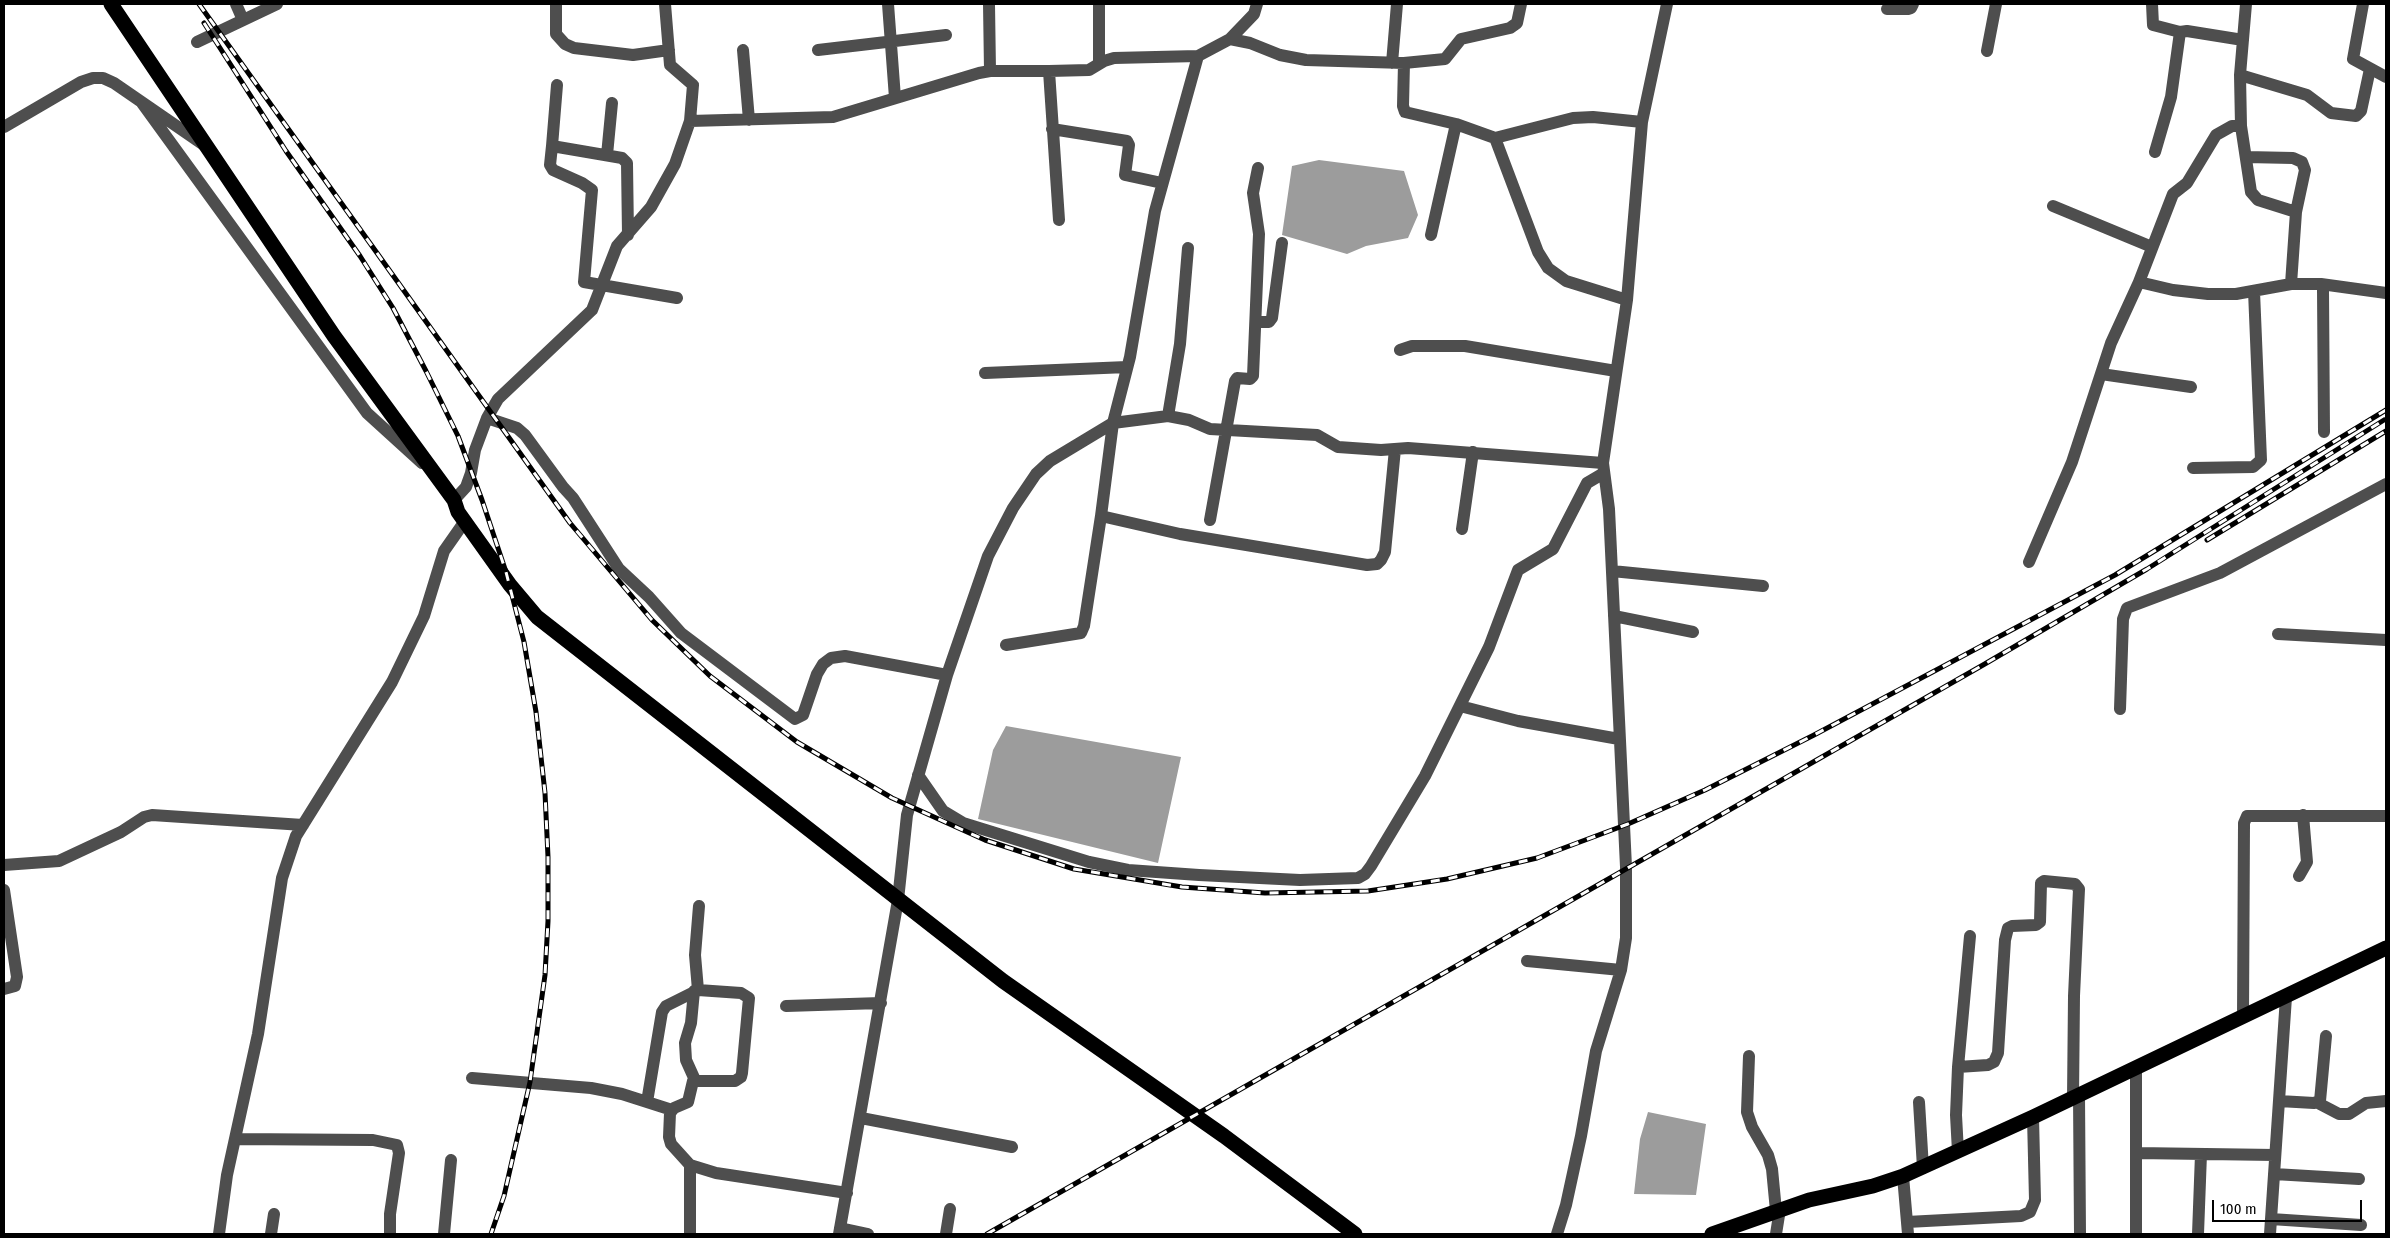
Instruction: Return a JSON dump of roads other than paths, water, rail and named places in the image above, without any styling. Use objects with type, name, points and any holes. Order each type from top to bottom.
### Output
[{"type":"highway","points":[[111,4],[334,336],[454,500],[458,512],[510,585],[537,617],[1003,981],[1224,1136],[1354,1234]]},
{"type":"highway","points":[[1712,1234],[1728,1231],[1778,1210],[1809,1200],[1873,1186],[1923,1168],[2076,1097],[2386,948]]},
{"type":"street","points":[[236,4],[243,20]]},
{"type":"street","points":[[197,42],[276,4]]},
{"type":"street","points":[[556,4],[556,34],[566,44],[574,48],[633,55],[668,50]]},
{"type":"street","points":[[454,500],[466,487],[471,473],[475,450],[487,418],[498,399],[592,310],[617,246],[659,195],[675,164],[690,121],[693,85],[670,65],[664,4]]},
{"type":"street","points":[[888,4],[895,98]]},
{"type":"street","points":[[989,4],[990,71]]},
{"type":"street","points":[[1099,4],[1100,64]]},
{"type":"street","points":[[690,121],[833,117],[990,71],[1049,72],[1089,70],[1114,58],[1198,56],[1230,40],[1254,14],[1257,4]]},
{"type":"street","points":[[1397,4],[1398,63],[1402,106],[1405,112],[1456,124],[1495,138],[1573,118],[1593,117],[1642,122]]},
{"type":"street","points":[[1230,40],[1306,60],[1398,63],[1445,59],[1461,40],[1510,28],[1517,24],[1521,4]]},
{"type":"street","points":[[1557,1234],[1566,1205],[1581,1136],[1596,1051],[1620,970],[1627,924],[1609,509],[1603,468],[1626,300],[1642,122],[1667,4]]},
{"type":"street","points":[[1887,9],[1908,9],[1912,8],[1912,4]]},
{"type":"street","points":[[1986,51],[1996,4]]},
{"type":"street","points":[[2152,4],[2153,25],[2180,32],[2187,31],[2243,40]]},
{"type":"street","points":[[2246,4],[2240,75],[2241,126],[2251,192],[2255,199],[2296,212]]},
{"type":"street","points":[[2363,4],[2353,59],[2386,77]]},
{"type":"street","points":[[2155,152],[2171,97],[2180,32]]},
{"type":"street","points":[[818,50],[946,35]]},
{"type":"street","points":[[743,50],[748,120]]},
{"type":"street","points":[[1006,645],[1081,633],[1084,626],[1113,423],[1127,367],[1154,211],[1198,56]]},
{"type":"street","points":[[2240,75],[2307,95],[2331,113],[2356,116],[2361,111],[2370,69]]},
{"type":"street","points":[[1049,72],[1058,220]]},
{"type":"street","points":[[4,127],[81,82],[92,78],[103,78],[114,83],[208,148]]},
{"type":"street","points":[[557,85],[550,165],[552,170],[582,182],[592,190],[584,280],[586,283],[603,284],[677,298]]},
{"type":"street","points":[[142,103],[367,413],[437,477]]},
{"type":"street","points":[[607,155],[612,103]]},
{"type":"street","points":[[1431,235],[1456,124]]},
{"type":"street","points":[[2030,562],[2072,462],[2111,343],[2140,282],[2173,194],[2187,183],[2216,134],[2232,126],[2241,126]]},
{"type":"street","points":[[1052,129],[1126,141],[1129,145],[1124,175],[1162,183]]},
{"type":"street","points":[[1495,138],[1538,252],[1548,268],[1566,281],[1626,300]]},
{"type":"street","points":[[552,146],[622,158],[627,163],[628,235]]},
{"type":"street","points":[[2246,157],[2293,158],[2302,162],[2305,170],[2296,212],[2291,284]]},
{"type":"street","points":[[1210,520],[1236,379],[1250,379],[1253,376],[1259,234],[1253,193],[1258,168]]},
{"type":"street","points":[[2053,206],[2152,247]]},
{"type":"street","points":[[1256,322],[1268,322],[1272,318],[1282,243]]},
{"type":"street","points":[[1168,416],[1180,344],[1188,248]]},
{"type":"street","points":[[2140,282],[2173,290],[2208,294],[2254,291],[2291,284],[2320,284],[2386,293]]},
{"type":"street","points":[[2320,284],[2323,289],[2324,432]]},
{"type":"street","points":[[2193,468],[2253,467],[2260,460],[2254,291]]},
{"type":"street","points":[[1400,350],[1412,346],[1465,346],[1616,372]]},
{"type":"street","points":[[985,373],[1127,367]]},
{"type":"street","points":[[2101,374],[2191,387]]},
{"type":"street","points":[[868,1234],[840,1231],[898,900],[907,815],[947,675],[988,556],[1013,508],[1036,474],[1050,461],[1113,423],[1168,416],[1189,420],[1210,429],[1317,435],[1338,447],[1473,452],[1603,468]]},
{"type":"street","points":[[487,418],[517,428],[525,435],[573,498],[619,569],[681,633],[795,719],[803,715],[817,674],[823,664],[831,658],[845,656],[947,675]]},
{"type":"street","points":[[1101,516],[1180,534],[1367,565],[1377,564],[1385,552],[1395,448]]},
{"type":"street","points":[[1462,529],[1473,452]]},
{"type":"street","points":[[918,775],[943,812],[962,823],[1089,862],[1128,870],[1300,880],[1350,880],[1365,874],[1425,776],[1489,647],[1518,570],[1554,549],[1587,483],[1603,468]]},
{"type":"street","points":[[2120,709],[2123,619],[2127,608],[2220,573],[2386,484]]},
{"type":"street","points":[[219,1234],[227,1176],[258,1034],[282,878],[296,836],[392,682],[424,616],[444,551],[465,521]]},
{"type":"street","points":[[1612,571],[1763,586]]},
{"type":"street","points":[[1614,616],[1693,632]]},
{"type":"street","points":[[2278,634],[2386,640]]},
{"type":"street","points":[[1460,706],[1518,721],[1619,739]]},
{"type":"street","points":[[4,864],[60,860],[121,832],[144,817],[152,815],[303,825]]},
{"type":"street","points":[[2299,876],[2307,862],[2303,815]]},
{"type":"street","points":[[2243,1017],[2244,823],[2247,816],[2386,816]]},
{"type":"street","points":[[1958,1067],[1994,1062],[1998,1053],[2008,928],[2012,926],[2036,925],[2040,922],[2041,883],[2044,881],[2075,884],[2079,890],[2074,996],[2080,1234]]},
{"type":"street","points":[[4,890],[17,976],[15,986],[4,989]]},
{"type":"street","points":[[472,1078],[591,1088],[622,1094],[672,1110],[688,1102],[695,1080],[686,1060],[685,1043],[691,1023],[696,991],[695,955],[699,906]]},
{"type":"street","points":[[1958,1152],[1956,1115],[1958,1067],[1970,936]]},
{"type":"street","points":[[1527,961],[1620,970]]},
{"type":"street","points":[[646,1102],[662,1012],[666,1006],[696,991],[746,994],[750,1003],[741,1078],[735,1080],[695,1080]]},
{"type":"street","points":[[2270,1234],[2286,997]]},
{"type":"street","points":[[786,1006],[881,1003]]},
{"type":"street","points":[[2318,1103],[2322,1095],[2326,1036]]},
{"type":"street","points":[[1749,1056],[1747,1112],[1752,1127],[1768,1155],[1772,1169],[1778,1210],[1776,1234]]},
{"type":"street","points":[[2136,1068],[2136,1234]]},
{"type":"street","points":[[2279,1101],[2318,1103],[2339,1114],[2353,1113],[2366,1104],[2386,1101]]},
{"type":"street","points":[[1919,1102],[1923,1168]]},
{"type":"street","points":[[672,1110],[669,1137],[674,1148],[690,1165],[716,1173],[847,1194]]},
{"type":"street","points":[[1903,1176],[1907,1228],[2021,1216],[2030,1212],[2035,1200],[2033,1117]]},
{"type":"street","points":[[861,1118],[1012,1147]]},
{"type":"street","points":[[235,1139],[373,1140],[397,1146],[399,1153],[390,1214],[390,1234]]},
{"type":"street","points":[[2136,1153],[2275,1155]]},
{"type":"street","points":[[2198,1234],[2201,1154]]},
{"type":"street","points":[[444,1234],[451,1160]]},
{"type":"street","points":[[690,1165],[690,1234]]},
{"type":"street","points":[[2274,1174],[2360,1179]]},
{"type":"street","points":[[946,1234],[950,1209]]},
{"type":"street","points":[[271,1234],[274,1214]]},
{"type":"street","points":[[2271,1219],[2329,1229],[2361,1225]]},
{"type":"railway","points":[[199,4],[570,523],[652,620],[710,676],[797,742],[892,798],[985,840],[1074,869],[1182,887],[1265,893],[1368,891],[1447,879],[1537,858],[1628,824],[1705,790],[1814,735],[2115,575],[2386,410]]},
{"type":"railway","points":[[204,23],[286,151],[360,256],[393,308],[426,371],[458,436],[482,500],[506,572],[524,642],[536,712],[545,793],[548,857],[548,921],[545,975],[530,1082],[504,1196],[491,1234]]},
{"type":"railway","points":[[987,1234],[1983,665],[2147,569],[2384,420]]},
{"type":"railway","points":[[2207,540],[2386,431]]}]
